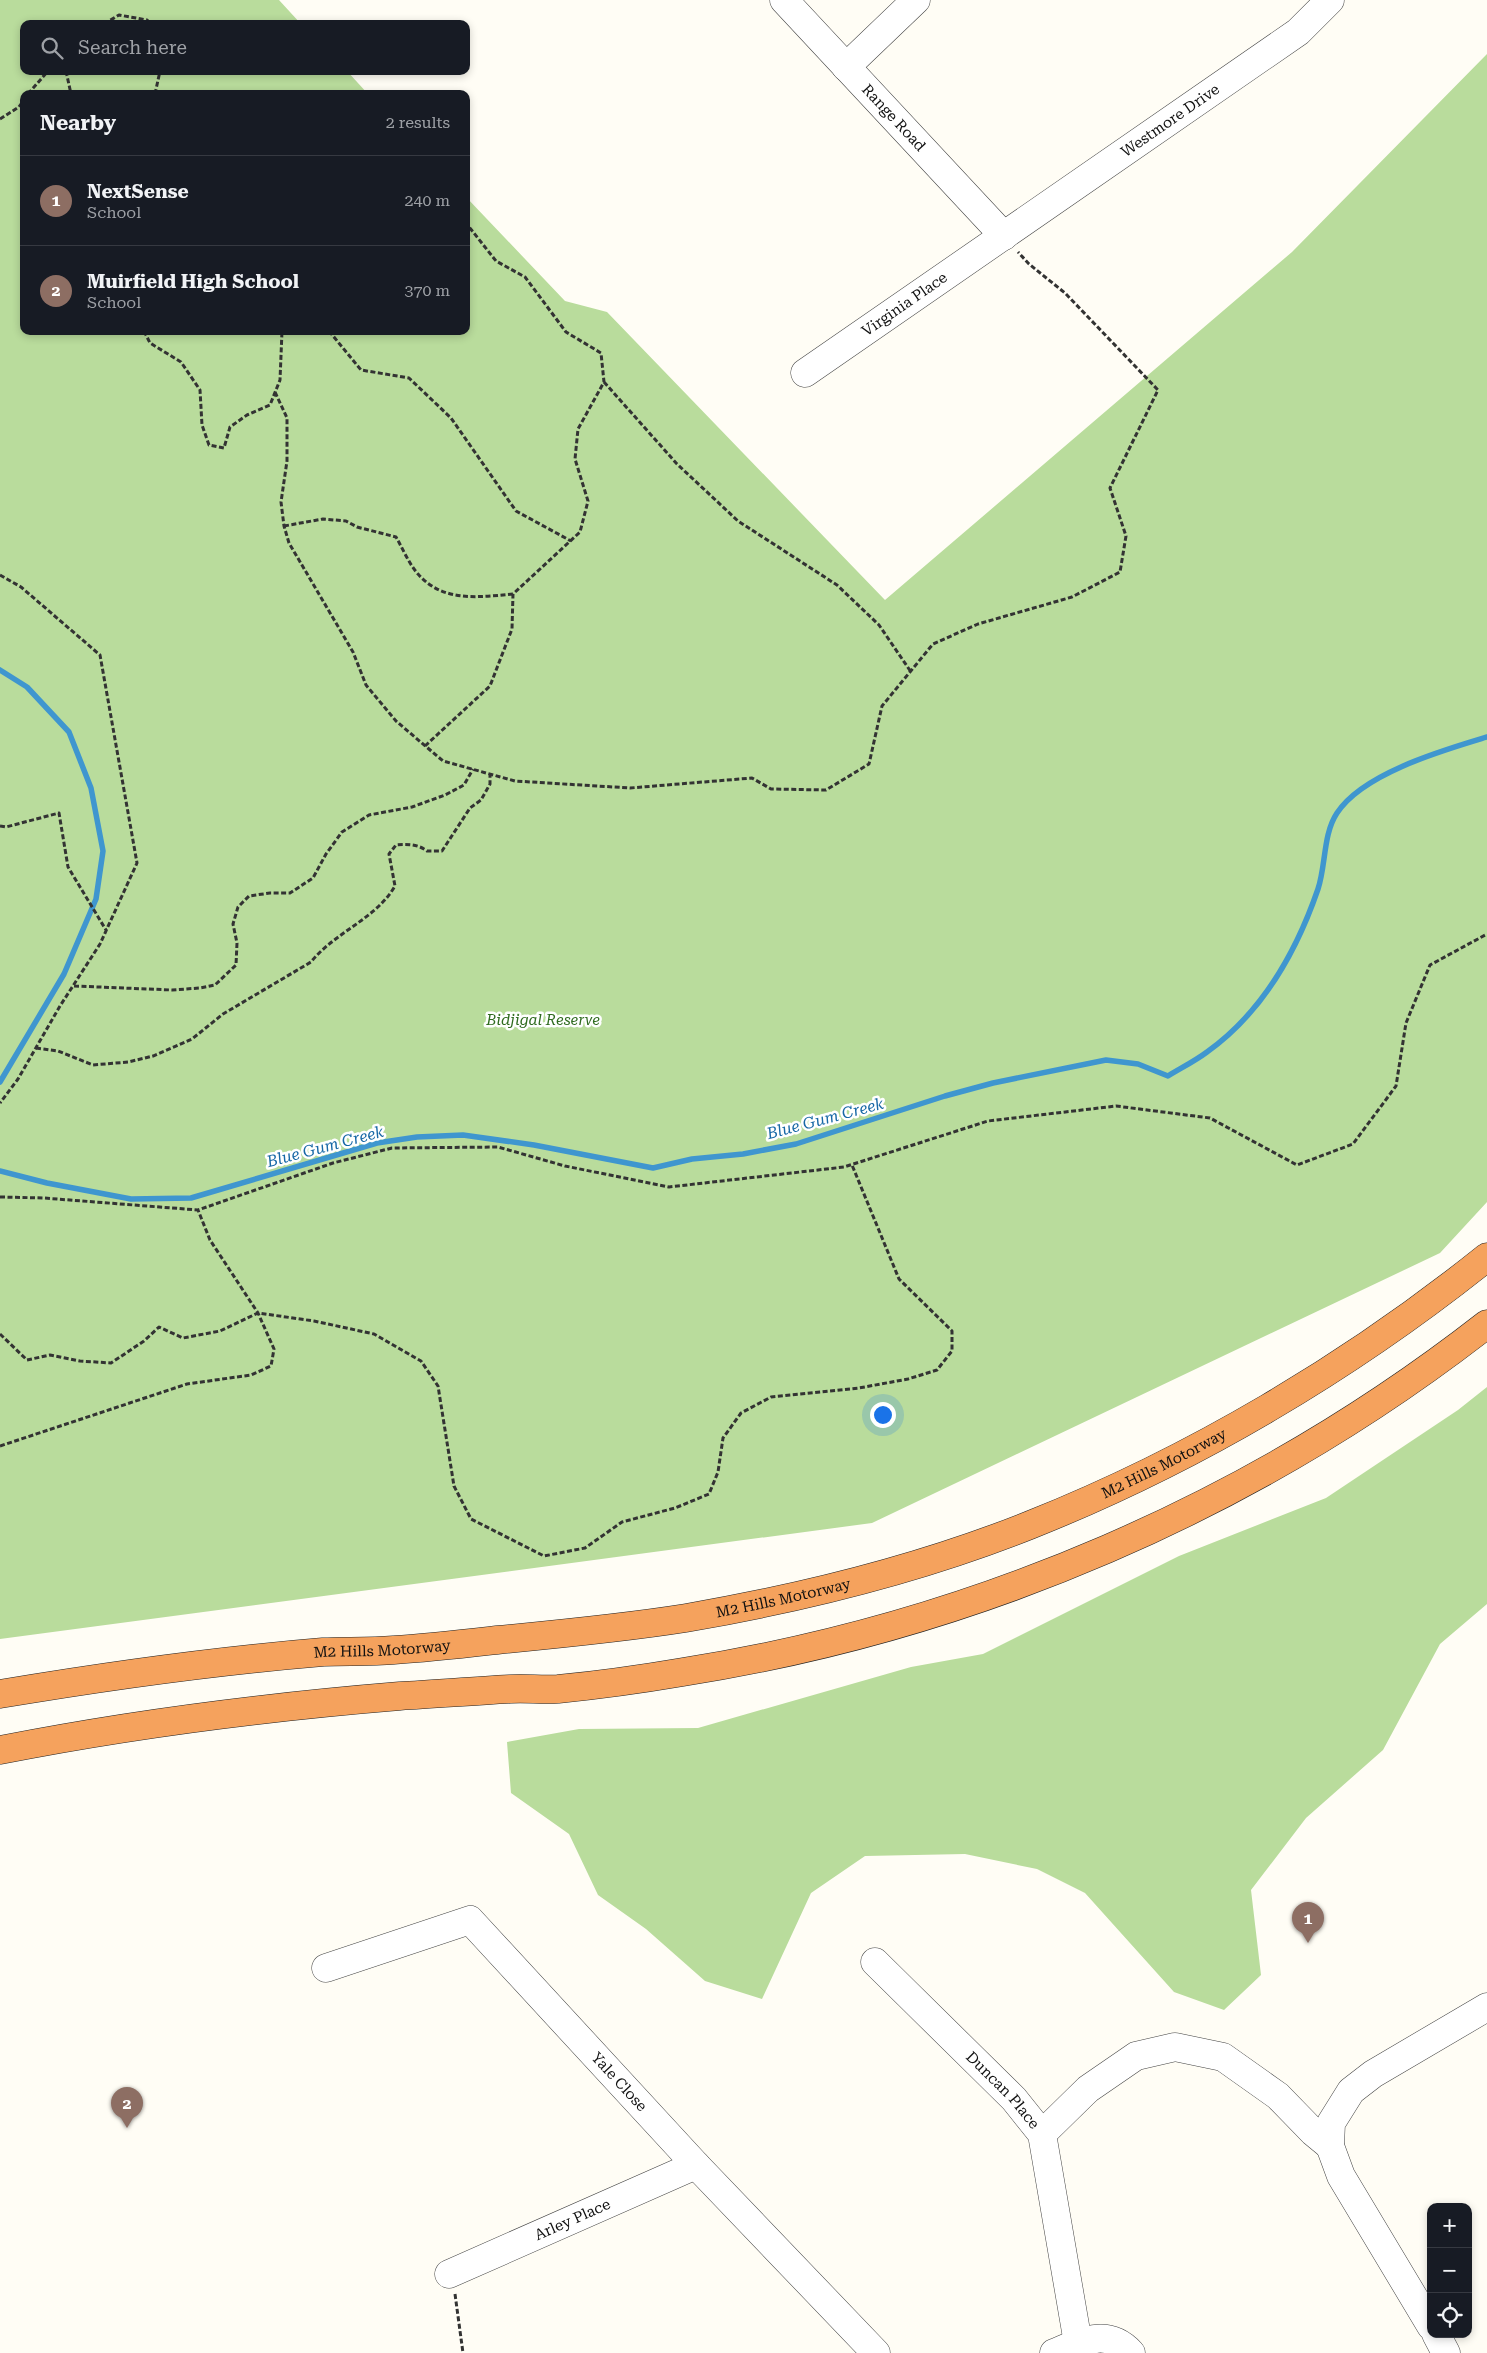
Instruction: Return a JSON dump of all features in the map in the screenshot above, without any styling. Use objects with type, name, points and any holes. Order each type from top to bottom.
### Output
[{"type":"highway","name":"M2 Hills Motorway","points":[[0,1694],[93,1678],[174,1668],[325,1652],[394,1650],[510,1639],[683,1618],[787,1599],[927,1561],[1028,1526],[1119,1487],[1244,1421],[1366,1345],[1450,1287],[1487,1257]]},
{"type":"highway","points":[[0,1750],[141,1726],[396,1697],[513,1689],[554,1689],[683,1672],[811,1648],[919,1619],[1026,1583],[1123,1544],[1245,1483],[1359,1416],[1445,1357],[1487,1324]]},
{"type":"street","name":"Range Road","points":[[784,0],[1004,236]]},
{"type":"street","points":[[846,67],[916,0]]},
{"type":"street","name":"Westmore Drive","points":[[1004,236],[1298,32],[1330,0]]},
{"type":"street","name":"Virginia Place","points":[[805,373],[1004,236]]},
{"type":"street","name":"Yale Close","points":[[326,1968],[470,1920],[696,2165],[876,2353]]},
{"type":"street","name":"Duncan Place","points":[[875,1962],[1014,2099],[1042,2134],[1066,2348]]},
{"type":"street","points":[[1427,2319],[1341,2176],[1330,2146],[1332,2123],[1339,2108],[1351,2091],[1373,2074],[1487,2006]]},
{"type":"street","points":[[1042,2134],[1088,2089],[1136,2056],[1176,2047],[1222,2057],[1278,2096],[1313,2132],[1330,2146]]},
{"type":"street","name":"Arley Place","points":[[449,2274],[696,2165]]},
{"type":"street","points":[[1066,2348],[1100,2337],[1115,2341],[1131,2353]]},
{"type":"street","points":[[1438,2338],[1446,2353]]},
{"type":"path","points":[[112,20],[119,16],[146,20]]},
{"type":"path","points":[[31,90],[45,75]]},
{"type":"path","points":[[67,75],[70,90]]},
{"type":"path","points":[[156,90],[159,75]]},
{"type":"path","points":[[0,119],[20,106]]},
{"type":"path","points":[[284,526],[323,519],[346,521],[357,527],[396,537],[417,574],[435,590],[465,598],[514,594],[580,532],[588,501],[575,459],[578,429],[604,382],[601,353],[566,332],[525,277],[496,261],[470,228]]},
{"type":"path","points":[[275,392],[287,418],[287,461],[281,502],[284,526],[289,543],[353,652],[366,685],[396,721],[443,761],[515,781],[630,788],[752,778],[771,789],[826,790],[869,764],[882,706],[933,644],[978,624],[1072,597],[1120,572],[1126,536],[1110,488],[1158,390],[1065,293],[1029,264],[1004,236]]},
{"type":"path","points":[[146,335],[150,343],[181,362],[200,390],[202,425],[209,445],[224,448],[230,427],[247,415],[270,405],[280,380],[282,335]]},
{"type":"path","points":[[332,335],[361,370],[409,378],[452,418],[516,510],[571,541]]},
{"type":"path","points":[[604,382],[678,464],[738,521],[836,585],[872,618],[879,625],[910,672]]},
{"type":"path","points":[[0,575],[21,587],[100,655],[137,864],[106,930],[18,1079],[0,1103]]},
{"type":"path","points":[[425,746],[490,686],[512,629],[514,594]]},
{"type":"path","points":[[73,986],[172,990],[215,985],[236,965],[237,943],[233,924],[238,907],[248,896],[290,893],[313,878],[342,832],[369,815],[412,807],[445,795],[464,784],[473,769]]},
{"type":"path","points":[[36,1048],[58,1051],[93,1065],[128,1062],[153,1056],[192,1039],[223,1014],[312,962],[320,952],[380,906],[395,886],[389,854],[396,845],[406,844],[422,847],[427,852],[442,851],[470,808],[481,800],[490,784],[490,774]]},
{"type":"path","points":[[0,826],[6,827],[59,813],[68,867],[106,930]]},
{"type":"path","points":[[0,1197],[44,1198],[198,1210],[333,1163],[392,1148],[498,1147],[565,1166],[669,1187],[852,1165],[988,1122],[1116,1106],[1210,1118],[1297,1165],[1353,1144],[1396,1086],[1406,1023],[1430,964],[1487,934]]},
{"type":"path","points":[[0,1334],[27,1360],[50,1355],[80,1361],[111,1363],[144,1341],[159,1327],[183,1338],[220,1332],[258,1313],[314,1321],[374,1334],[421,1361],[438,1386],[454,1486],[471,1519],[544,1556],[585,1548],[622,1522],[675,1508],[708,1494],[718,1472],[723,1438],[741,1413],[772,1398],[859,1388],[908,1379],[937,1370],[952,1351],[952,1331],[899,1280],[852,1165]]},
{"type":"path","points":[[0,1446],[187,1384],[251,1375],[271,1366],[274,1348],[258,1313],[210,1240],[198,1210]]},
{"type":"path","points":[[449,2274],[456,2296],[463,2353]]},
{"type":"green space","name":"Bidjigal Reserve","points":[[0,0],[279,0],[297,20],[20,20],[20,75],[351,75],[364,90],[20,90],[20,335],[470,335],[470,201],[565,301],[607,312],[885,600],[1292,252],[1487,54],[1487,1202],[1440,1253],[872,1523],[0,1639]]},
{"type":"green space","points":[[1487,1387],[1487,1604],[1440,1644],[1383,1750],[1306,1818],[1251,1890],[1261,1975],[1224,2010],[1174,1992],[1085,1893],[1037,1869],[965,1854],[865,1856],[811,1893],[762,1999],[705,1981],[646,1929],[598,1895],[569,1834],[511,1793],[507,1742],[579,1729],[698,1728],[911,1667],[983,1654],[1179,1556],[1326,1498],[1458,1410]]},
{"type":"waterway","points":[[0,670],[27,687],[69,732],[91,788],[103,851],[96,899],[64,974],[0,1082]]},
{"type":"waterway","name":"Blue Gum Creek","points":[[0,1171],[47,1183],[131,1199],[191,1198],[377,1143],[417,1137],[463,1135],[534,1145],[653,1168],[692,1159],[743,1154],[796,1144],[945,1096],[993,1083],[1106,1060],[1138,1064],[1168,1076],[1202,1055],[1227,1036],[1245,1019],[1275,980],[1299,936],[1318,889],[1332,821],[1349,799],[1365,786],[1406,765],[1427,756],[1487,737]]},
{"type":"place","name":"NextSense","points":[[1308,1943]]},
{"type":"place","name":"Muirfield High School","points":[[127,2128]]}]
